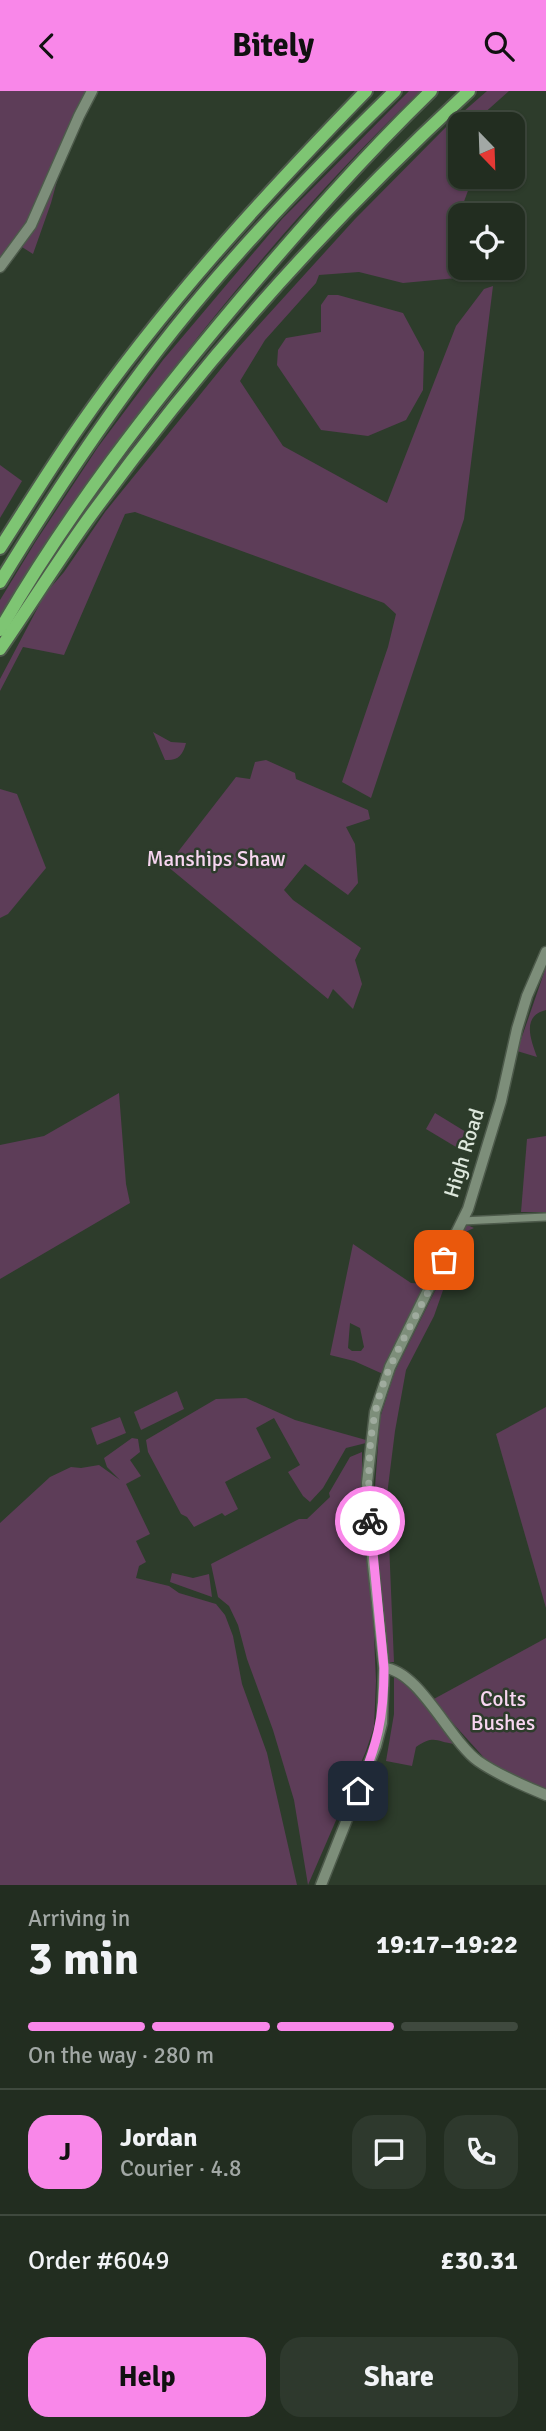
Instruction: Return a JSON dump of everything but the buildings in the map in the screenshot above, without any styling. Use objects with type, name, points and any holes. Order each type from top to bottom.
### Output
[{"type":"highway","points":[[0,548],[79,427],[154,327],[256,207],[366,91]]},
{"type":"highway","points":[[0,582],[83,452],[175,328],[263,225],[395,91]]},
{"type":"highway","points":[[0,630],[34,573],[126,441],[186,364],[291,238],[431,91]]},
{"type":"highway","points":[[0,649],[86,522],[238,328],[294,265],[370,187],[469,91]]},
{"type":"street","points":[[0,267],[31,225],[92,91]]},
{"type":"street","name":"High Road","points":[[321,1885],[376,1746],[382,1723],[384,1668],[371,1546],[368,1483],[375,1412],[390,1367],[462,1221],[501,1101],[527,996],[546,952]]},
{"type":"street","points":[[462,1221],[546,1217]]},
{"type":"street","points":[[384,1668],[395,1670],[412,1682],[477,1761],[546,1795]]},
{"type":"green space","points":[[0,91],[89,91],[76,112],[51,203],[33,254],[14,242],[0,261]]},
{"type":"green space","points":[[409,91],[420,91],[297,219],[158,387],[64,515],[0,616],[0,600],[36,541],[98,447],[163,360],[282,219]]},
{"type":"green space","points":[[487,91],[509,91],[485,112],[463,112]]},
{"type":"green space","points":[[447,126],[448,189],[469,189],[463,203],[448,203],[448,279],[403,283],[359,272],[319,275],[316,283],[265,340],[240,381],[283,446],[387,503],[456,326],[484,289],[493,286],[464,519],[371,798],[342,782],[388,647],[396,614],[384,603],[135,512],[125,514],[64,655],[23,647],[0,691],[0,679],[45,594],[64,572],[105,512],[237,349],[355,219]]},
{"type":"green space","points":[[328,295],[338,295],[403,313],[424,352],[423,390],[406,420],[368,436],[321,430],[277,365],[278,350],[286,338],[321,332],[321,305]]},
{"type":"green space","points":[[0,465],[22,481],[0,518]]},
{"type":"green space","points":[[153,732],[171,742],[186,743],[181,754],[177,758],[165,760]]},
{"type":"green space","name":"Manships Shaw","points":[[266,760],[295,773],[296,779],[368,810],[370,819],[346,827],[355,844],[358,883],[348,895],[305,864],[284,890],[293,900],[361,948],[355,960],[362,984],[353,1009],[333,989],[328,999],[167,866],[236,777],[250,779],[255,762]]},
{"type":"green space","points":[[0,789],[17,794],[46,868],[8,914],[0,918]]},
{"type":"green space","points":[[546,967],[546,1010],[533,1017],[530,1029],[537,1057],[517,1051]]},
{"type":"green space","points":[[119,1093],[130,1203],[0,1279],[0,1145],[44,1136]]},
{"type":"green space","points":[[435,1113],[466,1132],[456,1147],[426,1129]]},
{"type":"green space","points":[[546,1136],[546,1212],[521,1212],[527,1139]]},
{"type":"green space","points":[[465,1224],[474,1228],[463,1233],[434,1316],[406,1370],[395,1431],[387,1495],[394,1662],[389,1662],[374,1501],[380,1418],[395,1371]]},
{"type":"green space","points":[[353,1244],[411,1283],[427,1284],[383,1374],[354,1361],[330,1355]],"holes":[[[350,1323],[360,1328],[364,1347],[361,1351],[352,1351],[348,1348]]]},
{"type":"green space","points":[[177,1391],[184,1409],[141,1430],[134,1412]]},
{"type":"green space","points":[[246,1398],[295,1420],[366,1440],[366,1443],[346,1448],[323,1488],[310,1502],[288,1472],[300,1465],[274,1418],[256,1428],[271,1458],[225,1482],[238,1509],[225,1516],[222,1513],[194,1527],[187,1517],[181,1514],[148,1452],[146,1440],[216,1399]]},
{"type":"green space","points":[[546,1407],[546,1608],[496,1434]]},
{"type":"green space","points":[[120,1417],[126,1433],[97,1445],[91,1428]]},
{"type":"green space","points":[[132,1438],[138,1439],[140,1452],[130,1460],[141,1476],[126,1484],[150,1534],[136,1541],[146,1562],[139,1566],[136,1578],[169,1586],[179,1593],[216,1604],[225,1615],[233,1636],[242,1684],[267,1753],[297,1885],[0,1885],[0,1523],[50,1477],[71,1467],[99,1465],[120,1480],[107,1467],[104,1458]]},
{"type":"green space","points":[[362,1452],[363,1537],[372,1591],[376,1681],[374,1727],[308,1885],[294,1800],[273,1730],[247,1659],[238,1625],[229,1606],[218,1597],[211,1564],[299,1519],[307,1519],[330,1497],[329,1493],[350,1457]]},
{"type":"green space","points":[[172,1573],[193,1578],[209,1574],[212,1597],[170,1582]]},
{"type":"green space","name":"Colts Bushes","points":[[546,1638],[546,1796],[505,1781],[432,1700]]},
{"type":"green space","points":[[394,1676],[414,1690],[455,1744],[436,1740],[422,1743],[416,1747],[412,1766],[386,1761],[394,1714]]},
{"type":"way so far","points":[[370,1521],[369,1459],[375,1412],[390,1367],[444,1260]]},
{"type":"route","points":[[358,1791],[382,1723],[384,1691],[370,1521]]}]
